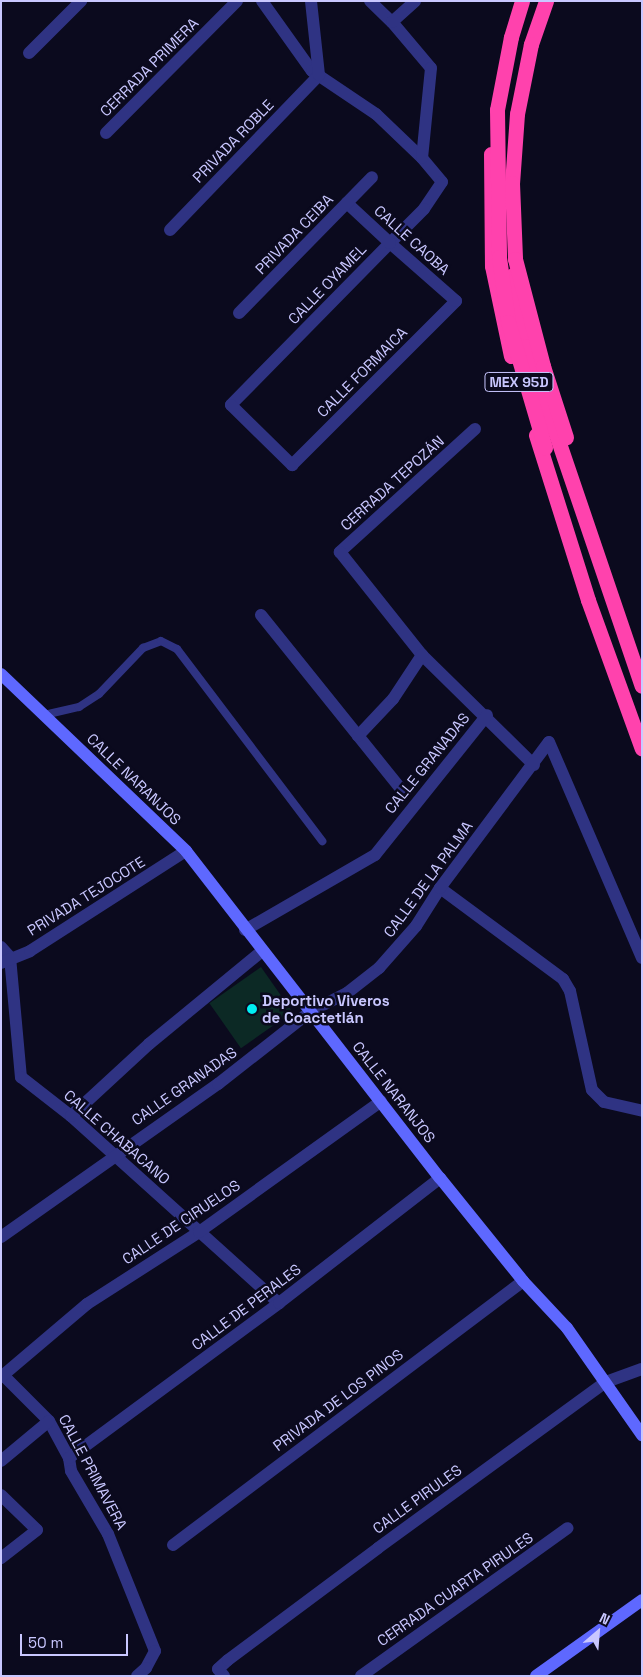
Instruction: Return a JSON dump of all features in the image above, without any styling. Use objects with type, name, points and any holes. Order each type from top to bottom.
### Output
[{"type":"highway","points":[[522,1],[511,37],[497,110],[499,257],[508,322],[526,393],[642,733]]},
{"type":"highway","name":"MEX 95D","points":[[522,1],[503,68],[492,131],[489,226],[492,266],[504,334],[588,600],[642,749]]},
{"type":"highway","points":[[545,1],[531,44],[517,114],[512,184],[515,259],[543,366],[642,663]]},
{"type":"highway","name":"MEX 95D","points":[[545,1],[531,38],[523,84],[510,182],[509,251],[526,346],[642,686]]},
{"type":"street","points":[[29,53],[81,1]]},
{"type":"street","name":"CERRADA PRIMERA","points":[[106,133],[237,1]]},
{"type":"street","points":[[262,1],[312,71],[356,98],[422,158]]},
{"type":"street","points":[[311,1],[319,76]]},
{"type":"street","points":[[370,1],[392,22],[431,68],[422,158]]},
{"type":"street","points":[[392,22],[415,1]]},
{"type":"street","name":"PRIVADA ROBLE","points":[[170,230],[319,76]]},
{"type":"street","name":"CALLE OYAMEL","points":[[292,465],[231,405],[424,209],[442,182],[422,158]]},
{"type":"street","name":"PRIVADA CEIBA","points":[[239,313],[372,177]]},
{"type":"street","name":"CALLE CAOBA","points":[[347,203],[456,301]]},
{"type":"street","name":"CALLE FORMAICA","points":[[292,465],[456,301]]},
{"type":"street","name":"CERRADA TEPOZÁN","points":[[475,429],[340,552],[422,655],[487,715],[534,764]]},
{"type":"street","points":[[262,615],[401,789]]},
{"type":"street","points":[[358,736],[393,700],[422,655]]},
{"type":"street","name":"CALLE NARANJOS","points":[[1,674],[186,851],[261,952],[311,1011],[440,1178],[524,1281],[567,1328],[642,1435]]},
{"type":"street","name":"CALLE GRANADAS","points":[[245,930],[375,854],[487,715]]},
{"type":"street","name":"CALLE DE LA PALMA","points":[[311,1011],[347,993],[379,968],[416,926],[440,888],[550,742],[642,958]]},
{"type":"street","name":"PRIVADA TEJOCOTE","points":[[6,960],[30,950],[186,851]]},
{"type":"street","points":[[440,888],[564,979],[570,991],[592,1090],[604,1102],[619,1108],[642,1111]]},
{"type":"street","points":[[1,947],[6,960]]},
{"type":"street","points":[[71,1116],[149,1044],[261,952]]},
{"type":"street","name":"CALLE CHABACANO","points":[[6,960],[21,1077],[71,1116],[279,1303]]},
{"type":"street","name":"CALLE GRANADAS","points":[[1,1237],[218,1084],[311,1011]]},
{"type":"street","name":"CALLE DE CIRUELOS","points":[[2,1376],[87,1304],[199,1232],[381,1101]]},
{"type":"street","name":"CALLE DE PERALES","points":[[69,1458],[279,1303],[440,1178]]},
{"type":"street","name":"PRIVADA DE LOS PINOS","points":[[172,1545],[524,1281]]},
{"type":"street","name":"CALLE PIRULES","points":[[221,1672],[606,1382],[642,1369]]},
{"type":"street","name":"CALLE PRIMAVERA","points":[[2,1376],[49,1421],[69,1458],[71,1471],[108,1534],[154,1650],[151,1659],[137,1676]]},
{"type":"street","points":[[1,1461],[49,1421]]},
{"type":"street","points":[[1,1495],[37,1530],[1,1558]]},
{"type":"street","name":"CERRADA CUARTA PIRULES","points":[[361,1676],[568,1528]]},
{"type":"street","points":[[536,1676],[642,1600]]},
{"type":"lane","points":[[44,715],[86,703],[99,694],[143,648],[161,641],[177,649],[322,841]]},
{"type":"green space","name":"Deportivo Viveros de Coactetlán","points":[[261,967],[293,1012],[241,1048],[209,1003]]},
{"type":"place","name":"Deportivo Viveros de Coactetlán","points":[[252,1009]]}]
